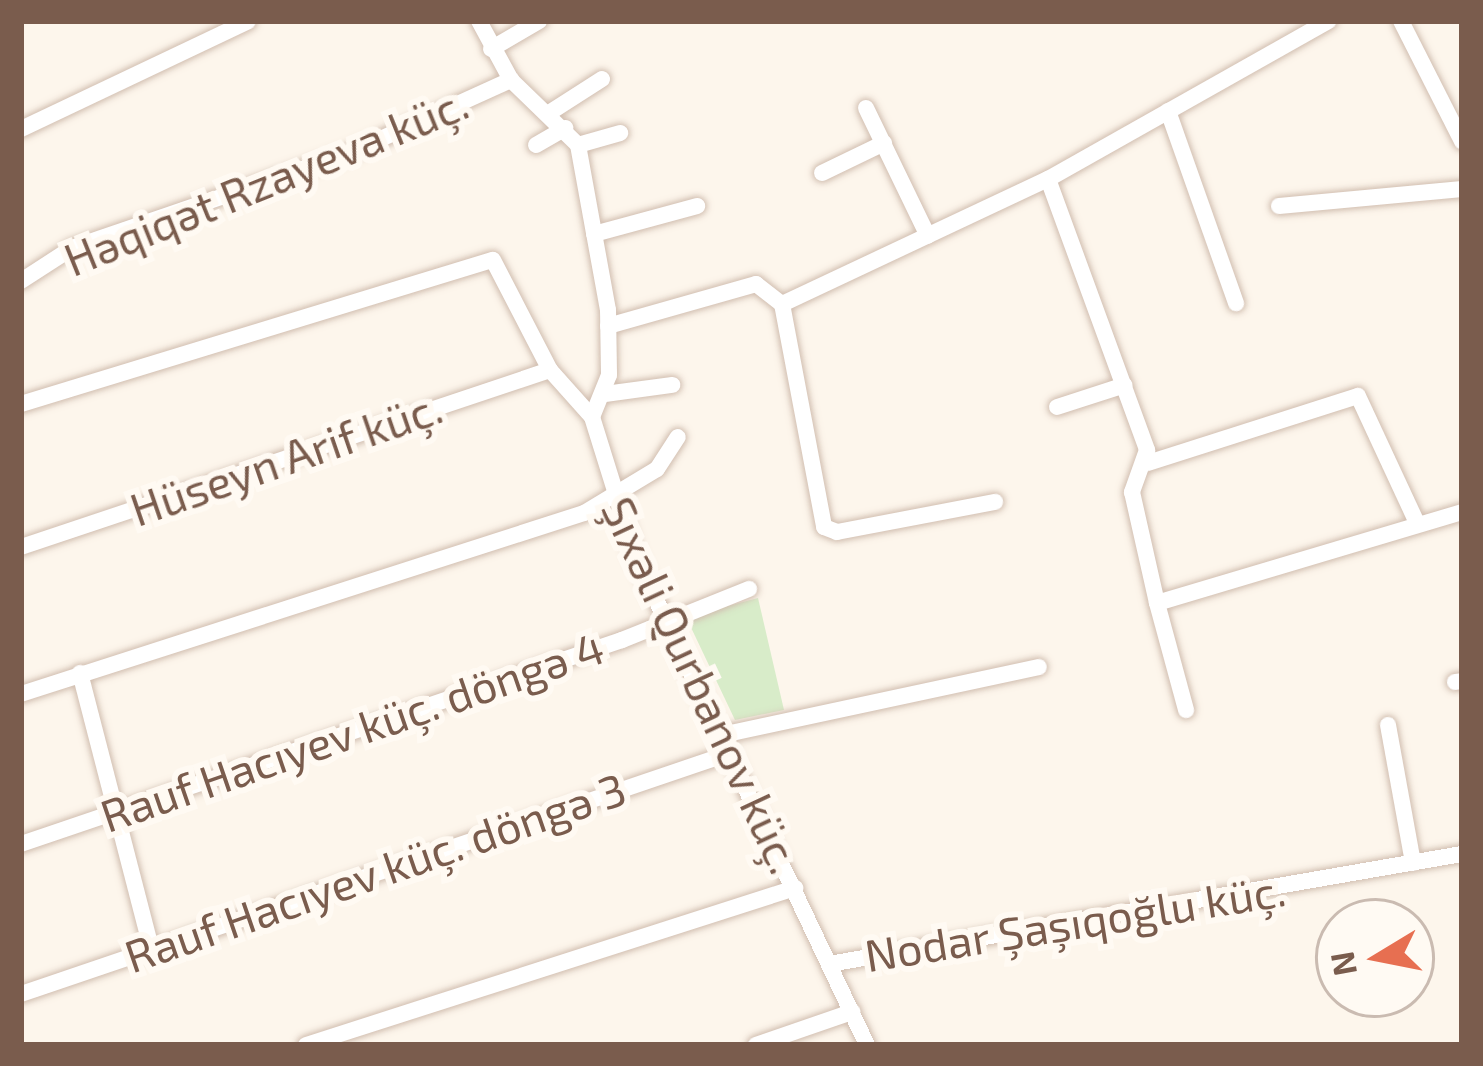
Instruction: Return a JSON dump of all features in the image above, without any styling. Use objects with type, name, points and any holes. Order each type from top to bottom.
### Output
[{"type":"street","points":[[21,129],[248,21]]},
{"type":"street","points":[[479,21],[511,80],[566,128],[578,145],[608,326],[605,394],[592,417]]},
{"type":"street","points":[[491,50],[539,21]]},
{"type":"street","points":[[782,304],[1048,179],[1328,21]]},
{"type":"street","points":[[1401,21],[1462,141]]},
{"type":"street","name":"Həqiqət Rzayeva küç.","points":[[21,280],[72,248],[352,152],[511,80]]},
{"type":"street","points":[[549,113],[602,80]]},
{"type":"street","points":[[866,107],[928,236]]},
{"type":"street","points":[[1168,110],[1236,303]]},
{"type":"street","points":[[536,145],[566,128]]},
{"type":"street","points":[[578,145],[620,134]]},
{"type":"street","points":[[822,172],[884,142]]},
{"type":"street","points":[[1048,179],[1125,385],[1148,464]]},
{"type":"street","points":[[1279,206],[1462,189]]},
{"type":"street","points":[[594,234],[697,206]]},
{"type":"street","name":"Şıxəli Qurbanov küç.","points":[[21,404],[483,260],[498,264],[550,370],[592,417],[613,495],[665,619],[867,1045]]},
{"type":"street","points":[[608,326],[756,284],[782,304],[824,527],[837,532],[995,502]]},
{"type":"street","name":"Hüseyn Arif küç.","points":[[21,547],[550,370]]},
{"type":"street","points":[[605,394],[672,385]]},
{"type":"street","points":[[1057,407],[1125,385]]},
{"type":"street","points":[[1186,710],[1132,491],[1148,464],[1358,397],[1417,523]]},
{"type":"street","points":[[21,694],[584,513],[665,462],[678,437]]},
{"type":"street","points":[[1157,603],[1462,512]]},
{"type":"street","name":"Rauf Hacıyev küç. döngə 4","points":[[21,844],[749,589]]},
{"type":"street","points":[[722,735],[1039,667]]},
{"type":"street","points":[[80,673],[151,948]]},
{"type":"street","points":[[1388,725],[1413,863]]},
{"type":"street","name":"Rauf Hacıyev küç. döngə 3","points":[[21,994],[730,752]]},
{"type":"street","name":"Nodar Şaşıqoğlu küç.","points":[[829,964],[1462,854]]},
{"type":"street","points":[[306,1045],[795,888]]},
{"type":"street","points":[[756,1045],[852,1012]]},
{"type":"green space","points":[[758,598],[784,710],[735,720],[686,617]]}]
